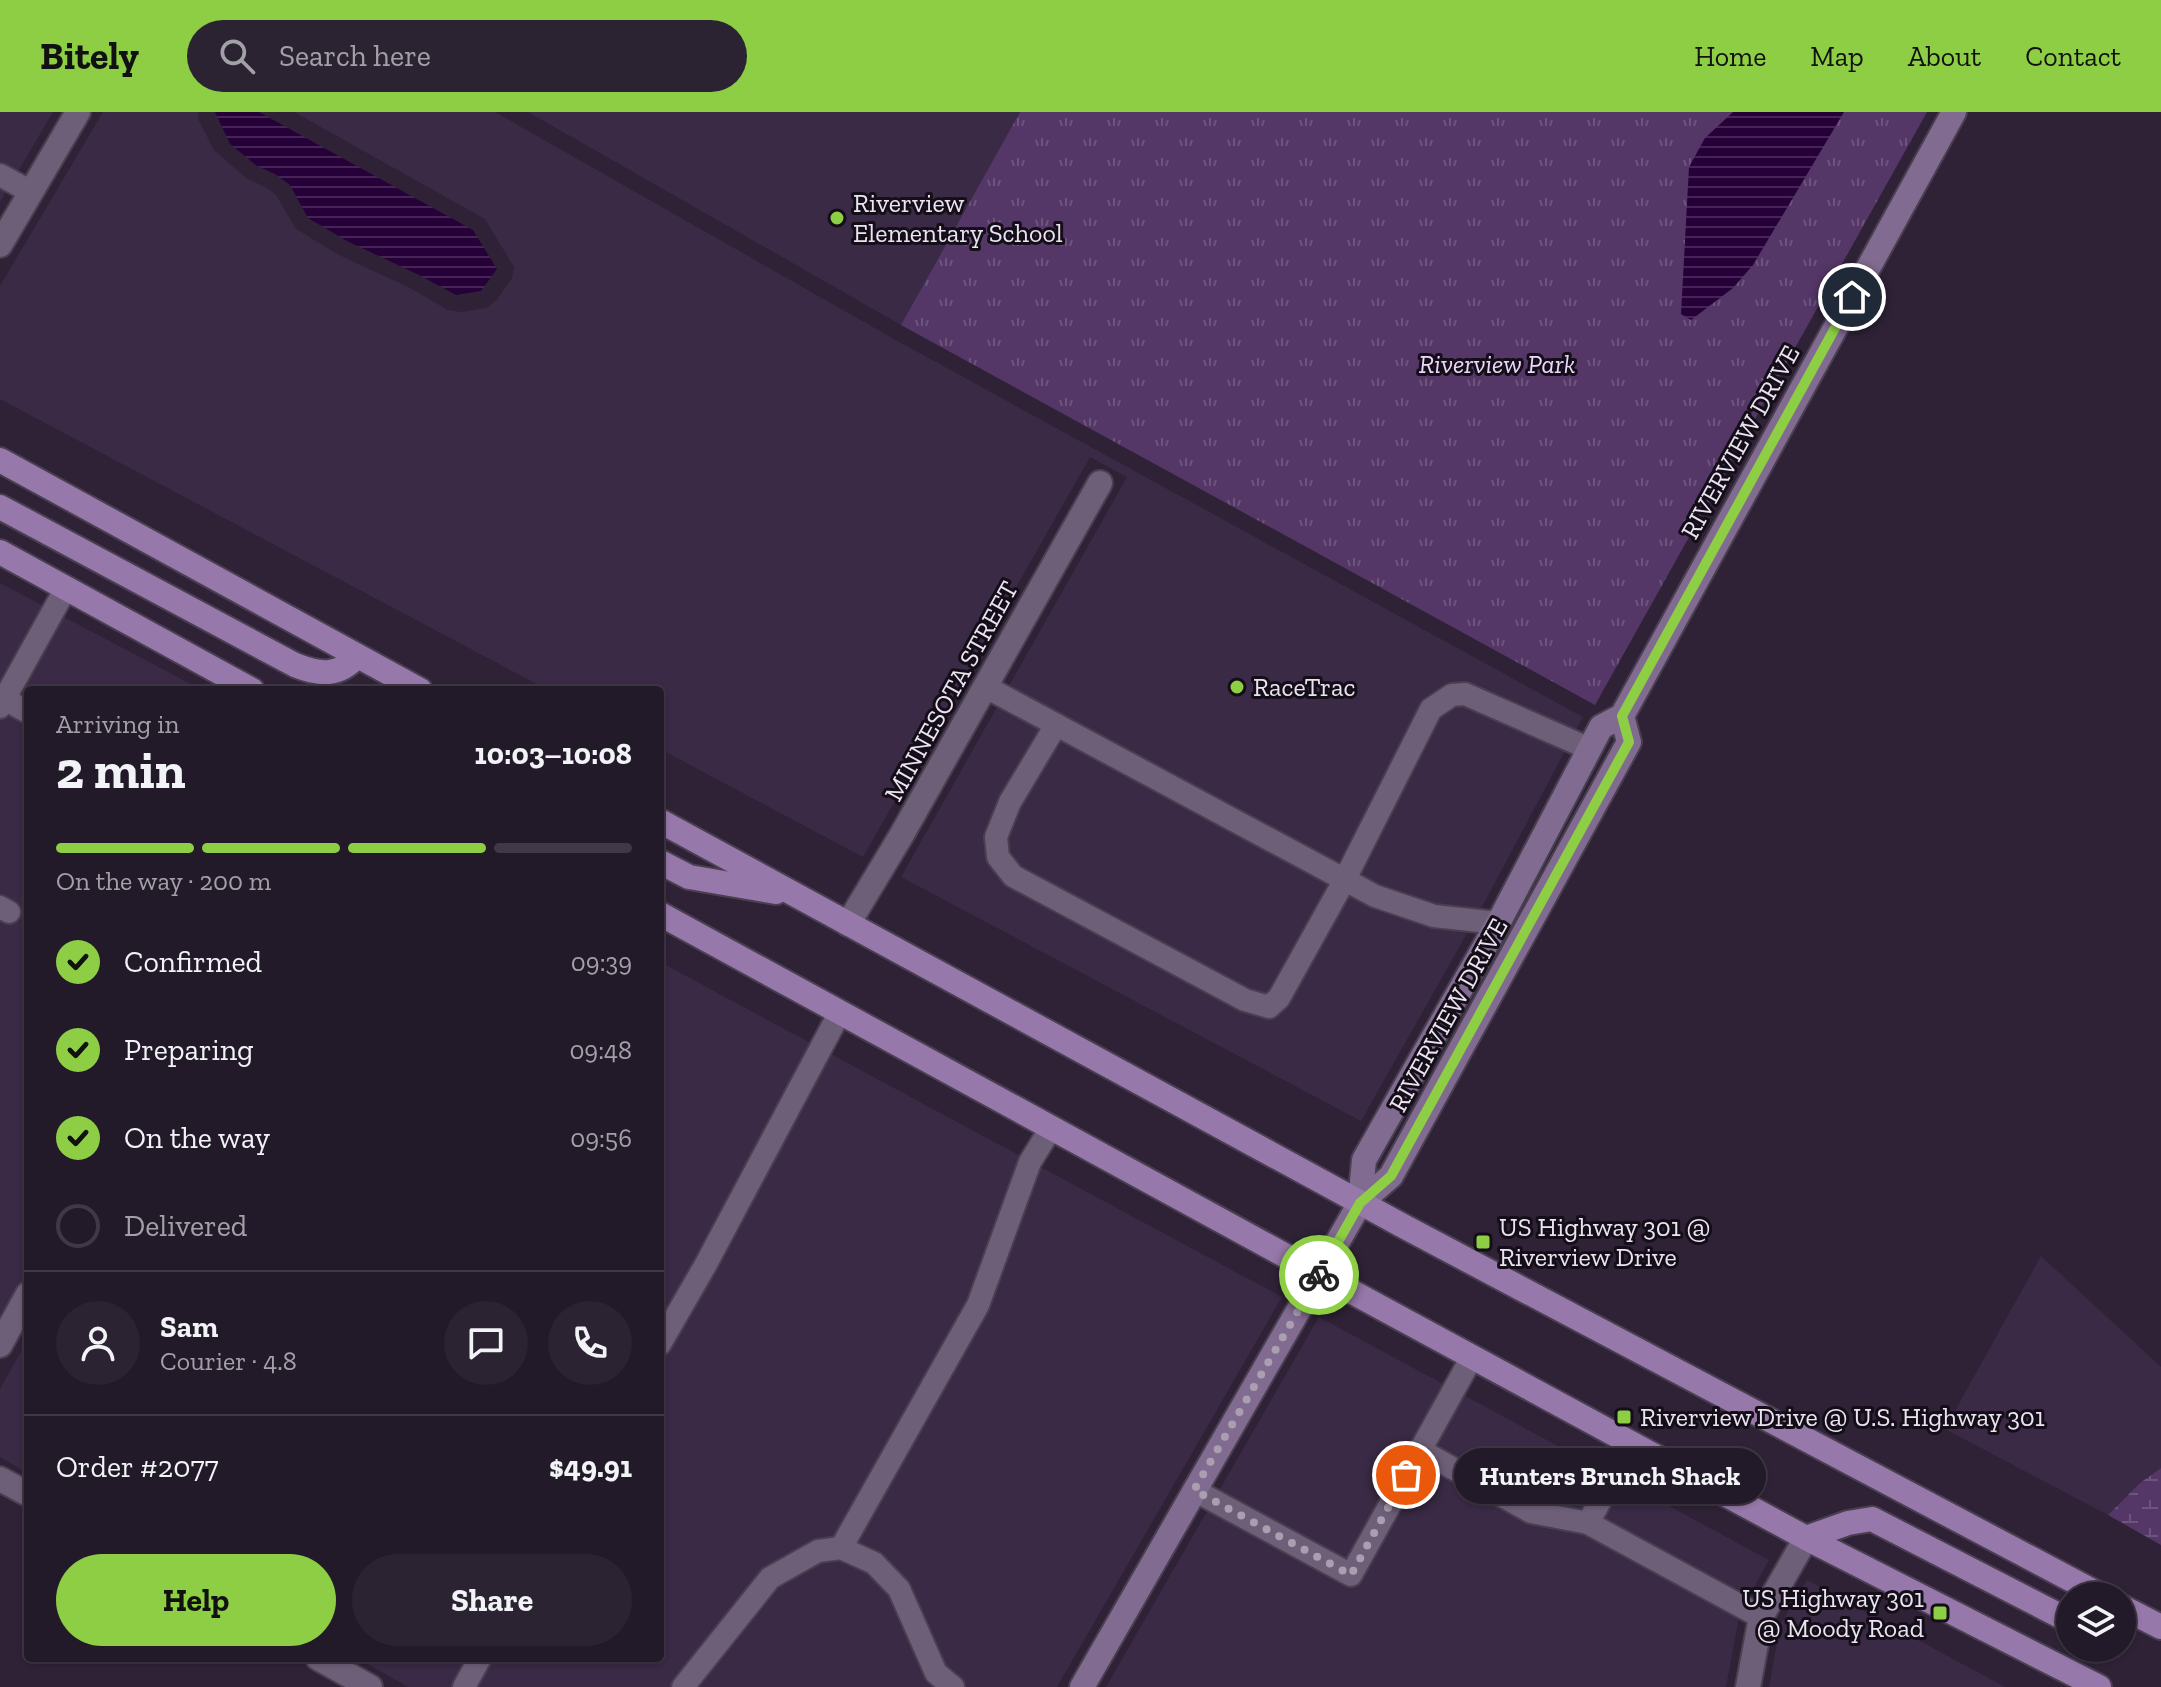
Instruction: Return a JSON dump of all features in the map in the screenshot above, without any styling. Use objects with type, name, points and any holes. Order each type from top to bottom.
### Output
[{"type":"main road","points":[[0,460],[413,686]]},
{"type":"main road","points":[[0,507],[295,665],[317,672],[335,672],[357,656]]},
{"type":"main road","points":[[0,552],[245,686]]},
{"type":"main road","points":[[664,823],[1360,1203],[2076,1582]]},
{"type":"main road","points":[[664,864],[689,877],[795,895]]},
{"type":"main road","points":[[664,916],[1806,1538],[2099,1687]]},
{"type":"main road","points":[[1806,1538],[1848,1523],[1872,1519],[2056,1614]]},
{"type":"main road","points":[[2136,1614],[2157,1625]]},
{"type":"main road","points":[[2136,1623],[2157,1625]]},
{"type":"street","points":[[0,245],[78,112]]},
{"type":"street","name":"RIVERVIEW DRIVE","points":[[1360,1203],[1364,1160],[1498,923],[1601,727],[1622,716],[1954,112]]},
{"type":"street","name":"MINNESOTA STREET","points":[[848,924],[1100,483]]},
{"type":"street","name":"RIVERVIEW DRIVE","points":[[1082,1687],[1360,1203],[1391,1176],[1629,742],[1622,716]]},
{"type":"street","points":[[0,1345],[24,1301]]},
{"type":"street","points":[[0,1479],[24,1492]]},
{"type":"street","points":[[1748,1687],[1761,1617],[1806,1538]]},
{"type":"street","points":[[325,1662],[370,1687]]},
{"type":"lane","points":[[0,175],[31,192]]},
{"type":"lane","points":[[24,711],[2,703],[66,588]]},
{"type":"lane","points":[[986,687],[1375,896],[1434,916],[1498,923]]},
{"type":"lane","points":[[1056,725],[1010,802],[996,837],[998,857],[1013,876],[1245,1000],[1269,1007],[1279,998],[1344,881],[1431,709],[1452,695],[1465,694],[1590,749]]},
{"type":"lane","points":[[664,1337],[840,1012]]},
{"type":"lane","points":[[841,1548],[978,1305],[1030,1162],[1051,1128]]},
{"type":"lane","points":[[1194,1490],[1351,1575],[1472,1357]]},
{"type":"lane","points":[[1588,1523],[1632,1443]]},
{"type":"lane","points":[[1420,1450],[1531,1512],[1588,1523],[1761,1617]]},
{"type":"lane","points":[[683,1687],[770,1578],[818,1551],[841,1548],[874,1563],[899,1589],[936,1673],[953,1687]]},
{"type":"lane","points":[[464,1687],[478,1662]]},
{"type":"shaded area","points":[[0,112],[53,112],[0,202]]},
{"type":"shaded area","points":[[103,112],[198,112],[199,121],[214,150],[246,178],[276,195],[296,229],[339,255],[410,288],[448,310],[461,312],[486,308],[496,301],[512,278],[514,267],[485,219],[294,112],[495,112],[894,339],[1583,717],[1483,905],[1361,1121],[901,877],[1127,477],[1090,457],[863,857],[664,751],[664,686],[540,686],[0,399],[0,286]]},
{"type":"shaded area","points":[[215,112],[259,112],[473,230],[497,269],[481,291],[456,295],[347,241],[308,218],[290,185],[257,166],[230,144]]},
{"type":"shaded area","name":"Riverview Elementary School","points":[[528,112],[1020,112],[901,325]]},
{"type":"shaded area","points":[[1733,112],[1844,112],[1753,265],[1733,288],[1691,320],[1681,314],[1689,167],[1705,138]]},
{"type":"shaded area","points":[[0,583],[194,686],[24,686],[24,1277],[0,1320]]},
{"type":"shaded area","points":[[664,964],[1282,1297],[1057,1687],[408,1687],[364,1662],[664,1662]]},
{"type":"shaded area","points":[[2041,1256],[2161,1367],[2161,1468],[2140,1483],[2108,1515],[1945,1429]]},
{"type":"shaded area","points":[[1319,1317],[1769,1560],[1740,1612],[1726,1687],[1106,1687]]},
{"type":"shaded area","points":[[24,1346],[24,1471],[0,1457],[0,1389]]},
{"type":"shaded area","points":[[1807,1580],[2005,1687],[1769,1687],[1780,1625]]},
{"type":"green space","name":"Riverview Park","points":[[1020,112],[1927,112],[1595,705],[901,325]]},
{"type":"green space","points":[[2161,1468],[2161,1545],[2108,1515],[2140,1483]]},
{"type":"way so far","points":[[1319,1275],[1194,1490],[1351,1575],[1406,1475]]},
{"type":"place","name":"Riverview Elementary School","points":[[837,218]]},
{"type":"place","name":"RaceTrac","points":[[1237,687]]},
{"type":"place","name":"US Highway 301 @ Riverview Drive","points":[[1483,1242]]},
{"type":"place","name":"Riverview Drive @ U.S. Highway 301","points":[[1624,1417]]},
{"type":"place","name":"Hunters Brunch Shack","points":[[1406,1475]]},
{"type":"place","name":"US Highway 301 @ Moody Road","points":[[1940,1613]]},
{"type":"route","points":[[1319,1275],[1360,1203],[1391,1176],[1568,855],[1629,742],[1622,716],[1852,297]]}]
